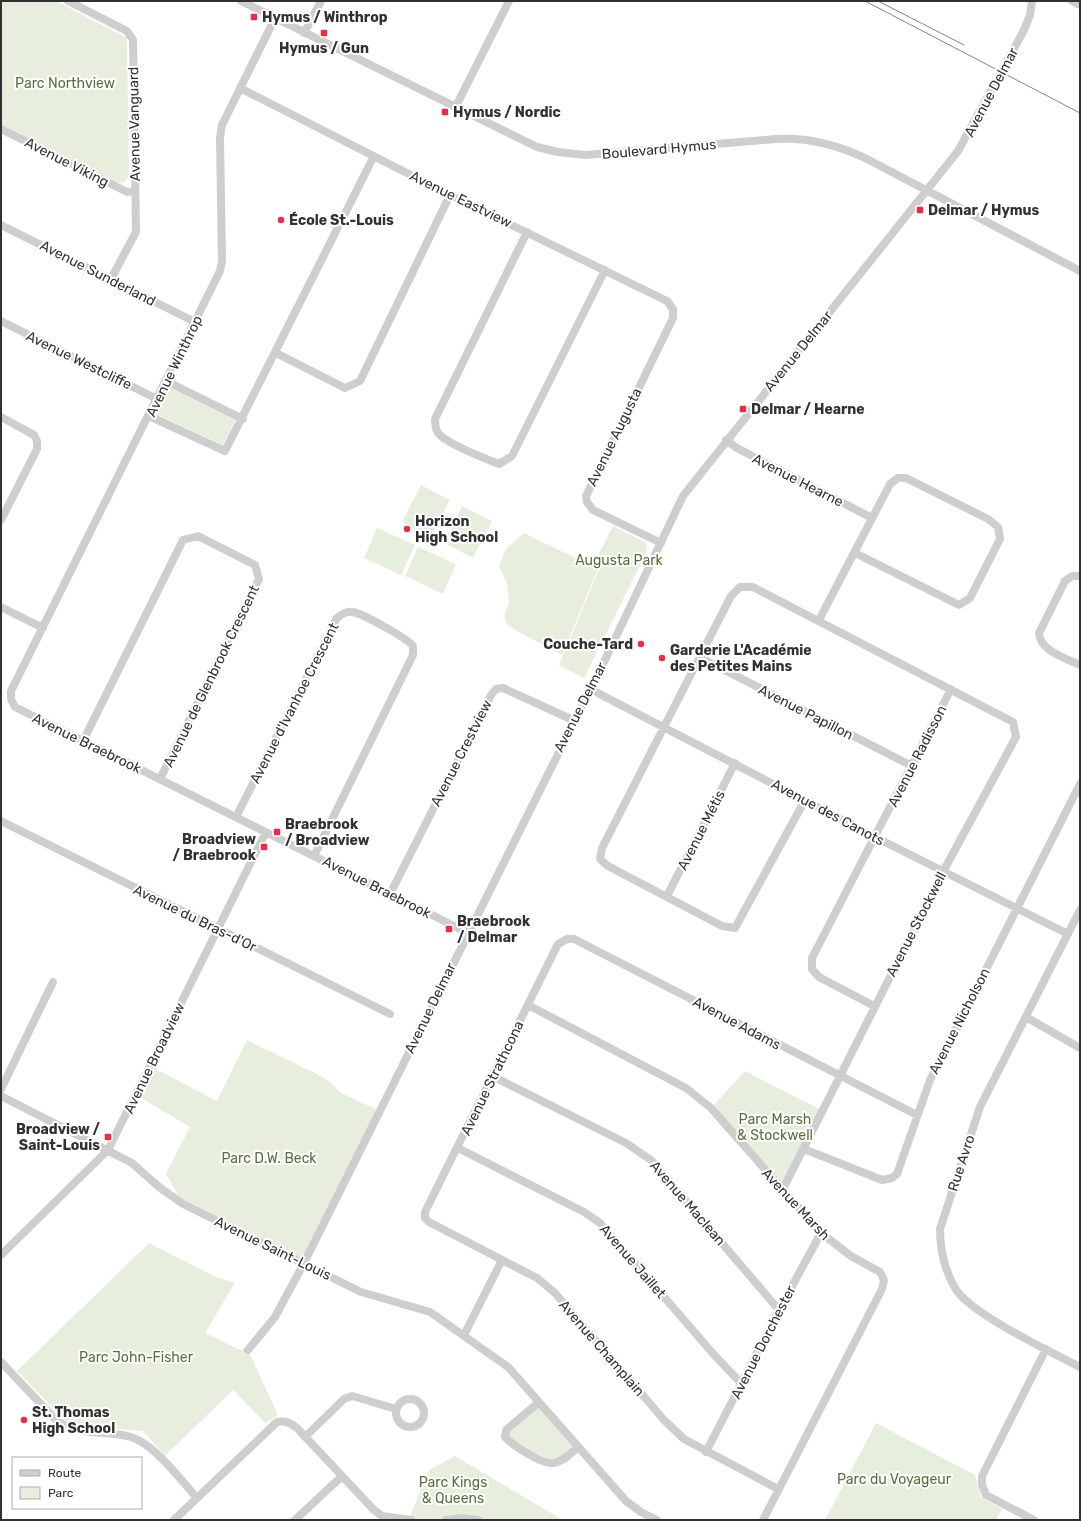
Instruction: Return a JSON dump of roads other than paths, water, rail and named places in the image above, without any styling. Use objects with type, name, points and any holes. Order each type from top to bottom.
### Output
[{"type":"street","name":"Avenue Vanguard","points":[[68,1],[127,31],[133,40],[134,191],[136,232],[112,279]]},
{"type":"street","name":"Boulevard Hymus","points":[[241,1],[455,108],[531,144],[550,150],[572,154],[611,154],[776,138],[819,141],[852,151],[1080,271]]},
{"type":"street","points":[[304,33],[321,1]]},
{"type":"street","points":[[455,108],[510,1]]},
{"type":"street","name":"Avenue Delmar","points":[[248,1350],[275,1317],[304,1263],[573,720],[590,689],[683,496],[961,146],[1027,24],[1032,1]]},
{"type":"street","points":[[1072,1],[1080,5]]},
{"type":"street","name":"Avenue Winthrop","points":[[11,699],[11,691],[220,271],[222,261],[220,138],[222,125],[275,18]]},
{"type":"street","name":"Avenue Eastview","points":[[240,88],[450,195],[667,301],[673,309],[673,318]]},
{"type":"street","name":"Avenue Viking","points":[[1,129],[127,192],[134,191]]},
{"type":"street","points":[[149,416],[225,451],[276,353],[374,156]]},
{"type":"street","points":[[276,353],[345,388],[360,381],[450,195]]},
{"type":"street","name":"Avenue Sunderland","points":[[1,225],[112,279],[195,322]]},
{"type":"street","points":[[527,232],[434,419],[435,428],[440,435],[473,453],[499,464],[512,456],[605,270]]},
{"type":"street","name":"Avenue Augusta","points":[[661,543],[593,510],[587,502],[586,496],[673,318]]},
{"type":"street","name":"Avenue Westcliffe","points":[[1,321],[157,398]]},
{"type":"street","points":[[166,382],[242,419]]},
{"type":"street","points":[[1,417],[34,435],[37,441],[37,449],[1,520]]},
{"type":"street","name":"Avenue Hearne","points":[[726,440],[737,448],[872,518]]},
{"type":"street","points":[[819,620],[890,484],[898,478],[906,478],[988,519],[998,527],[1000,539],[970,598],[959,605],[950,602],[855,553]]},
{"type":"street","name":"Avenue de Glenbrook Crescent","points":[[83,741],[183,540],[198,536],[255,565],[260,578],[160,779]]},
{"type":"street","points":[[1080,576],[1072,576],[1065,581],[1039,633],[1039,640],[1044,647],[1080,665]]},
{"type":"street","name":"Avenue Radisson","points":[[701,658],[731,596],[740,586],[753,587],[951,689],[812,958],[812,969],[819,977],[874,1006]]},
{"type":"street","points":[[1,607],[43,628]]},
{"type":"street","name":"Avenue d'Ivanhoe Crescent","points":[[236,817],[336,618],[344,613],[353,612],[374,622],[409,640],[413,646],[413,655],[314,856]]},
{"type":"street","points":[[701,658],[602,848],[600,858],[608,866],[722,926],[735,928],[805,800]]},
{"type":"street","name":"Avenue Papillon","points":[[701,658],[912,766]]},
{"type":"street","name":"Avenue Crestview","points":[[390,894],[491,695],[496,689],[503,688],[573,720]]},
{"type":"street","name":"Avenue des Canots","points":[[590,689],[875,837],[944,870],[1068,934]]},
{"type":"street","name":"Avenue Stockwell","points":[[783,1190],[841,1077],[874,1006],[944,870],[1016,737],[1013,722],[951,689]]},
{"type":"street","name":"Avenue Braebrook","points":[[11,699],[15,707],[468,933]]},
{"type":"street","name":"Avenue Métis","points":[[667,896],[735,763]]},
{"type":"street","name":"Avenue Nicholson","points":[[804,1149],[882,1180],[892,1178],[897,1174],[930,1080],[1080,784]]},
{"type":"street","name":"Avenue du Bras-d'Or","points":[[1,821],[390,1014]]},
{"type":"street","name":"Avenue Broadview","points":[[1,1254],[108,1150],[266,832]]},
{"type":"street","name":"Rue Avro","points":[[1080,910],[980,1107],[940,1229],[940,1248],[946,1267],[955,1288],[971,1306],[1080,1367]]},
{"type":"street","name":"Avenue Adams","points":[[558,944],[567,939],[574,939],[917,1115]]},
{"type":"street","name":"Avenue Strathcona","points":[[425,1212],[558,944]]},
{"type":"street","points":[[1,1090],[53,982]]},
{"type":"street","name":"Avenue Marsh","points":[[528,1005],[686,1088],[712,1108],[821,1233],[851,1256],[880,1272],[884,1280],[882,1289],[762,1520]]},
{"type":"street","points":[[1026,1017],[1080,1048]]},
{"type":"street","name":"Avenue Maclean","points":[[492,1076],[626,1143],[651,1160],[779,1310]]},
{"type":"street","name":"Avenue Saint-Louis","points":[[1,1096],[132,1163],[159,1187],[183,1204],[361,1292],[430,1312],[508,1367],[626,1501],[641,1512],[657,1520]]},
{"type":"street","name":"Avenue Jaillet","points":[[458,1148],[584,1212],[600,1223],[716,1357],[741,1383]]},
{"type":"street","name":"Avenue Champlain","points":[[425,1212],[425,1218],[430,1222],[537,1278],[555,1293],[664,1420],[684,1439],[778,1489]]},
{"type":"street","name":"Avenue Dorchester","points":[[706,1452],[779,1310],[821,1233]]},
{"type":"street","points":[[464,1335],[502,1260]]},
{"type":"street","points":[[1034,1520],[986,1495],[982,1485],[982,1476],[1046,1349]]},
{"type":"street","points":[[1,1362],[56,1420],[66,1427],[76,1431],[124,1435],[146,1444],[198,1498]]},
{"type":"street","points":[[305,1437],[344,1399],[352,1396],[396,1409]]},
{"type":"street","points":[[539,1402],[506,1430],[505,1437],[510,1443],[545,1462],[552,1464],[562,1460],[578,1447]]},
{"type":"street","points":[[174,1520],[277,1422],[288,1422],[297,1428],[341,1477],[382,1516],[411,1520]]},
{"type":"street","points":[[295,1520],[341,1477]]},
{"type":"street","points":[[446,1520],[460,1518],[478,1520]]},
{"type":"tram line","points":[[865,1],[1080,113]]},
{"type":"tram line","points":[[878,1],[964,45]]},
{"type":"place","name":"Hymus / Winthrop","points":[[254,17]]},
{"type":"place","name":"Hymus / Gun","points":[[324,33]]},
{"type":"place","name":"Hymus / Nordic","points":[[445,112]]},
{"type":"place","name":"Delmar / Hymus","points":[[920,210]]},
{"type":"place","name":"École St.-Louis","points":[[281,220]]},
{"type":"place","name":"Delmar / Hearne","points":[[743,409]]},
{"type":"place","name":"Horizon High School","points":[[407,529]]},
{"type":"place","name":"Couche-Tard","points":[[641,644]]},
{"type":"place","name":"Garderie L'Académie des Petites Mains","points":[[662,658]]},
{"type":"place","name":"Braebrook / Broadview","points":[[277,832]]},
{"type":"place","name":"Broadview / Braebrook","points":[[264,847]]},
{"type":"place","name":"Braebrook / Delmar","points":[[449,929]]},
{"type":"place","name":"Broadview / Saint-Louis","points":[[108,1137]]},
{"type":"place","name":"St. Thomas High School","points":[[24,1420]]},
{"type":"park label","name":"Parc Northview","points":[[65,83]]},
{"type":"park label","name":"Augusta Park","points":[[619,560]]},
{"type":"park label","name":"Parc Marsh & Stockwell","points":[[775,1128]]},
{"type":"park label","name":"Parc D.W. Beck","points":[[269,1158]]},
{"type":"park label","name":"Parc John-Fisher","points":[[136,1357]]},
{"type":"park label","name":"Parc du Voyageur","points":[[894,1479]]},
{"type":"park label","name":"Parc Kings & Queens","points":[[453,1490]]}]
